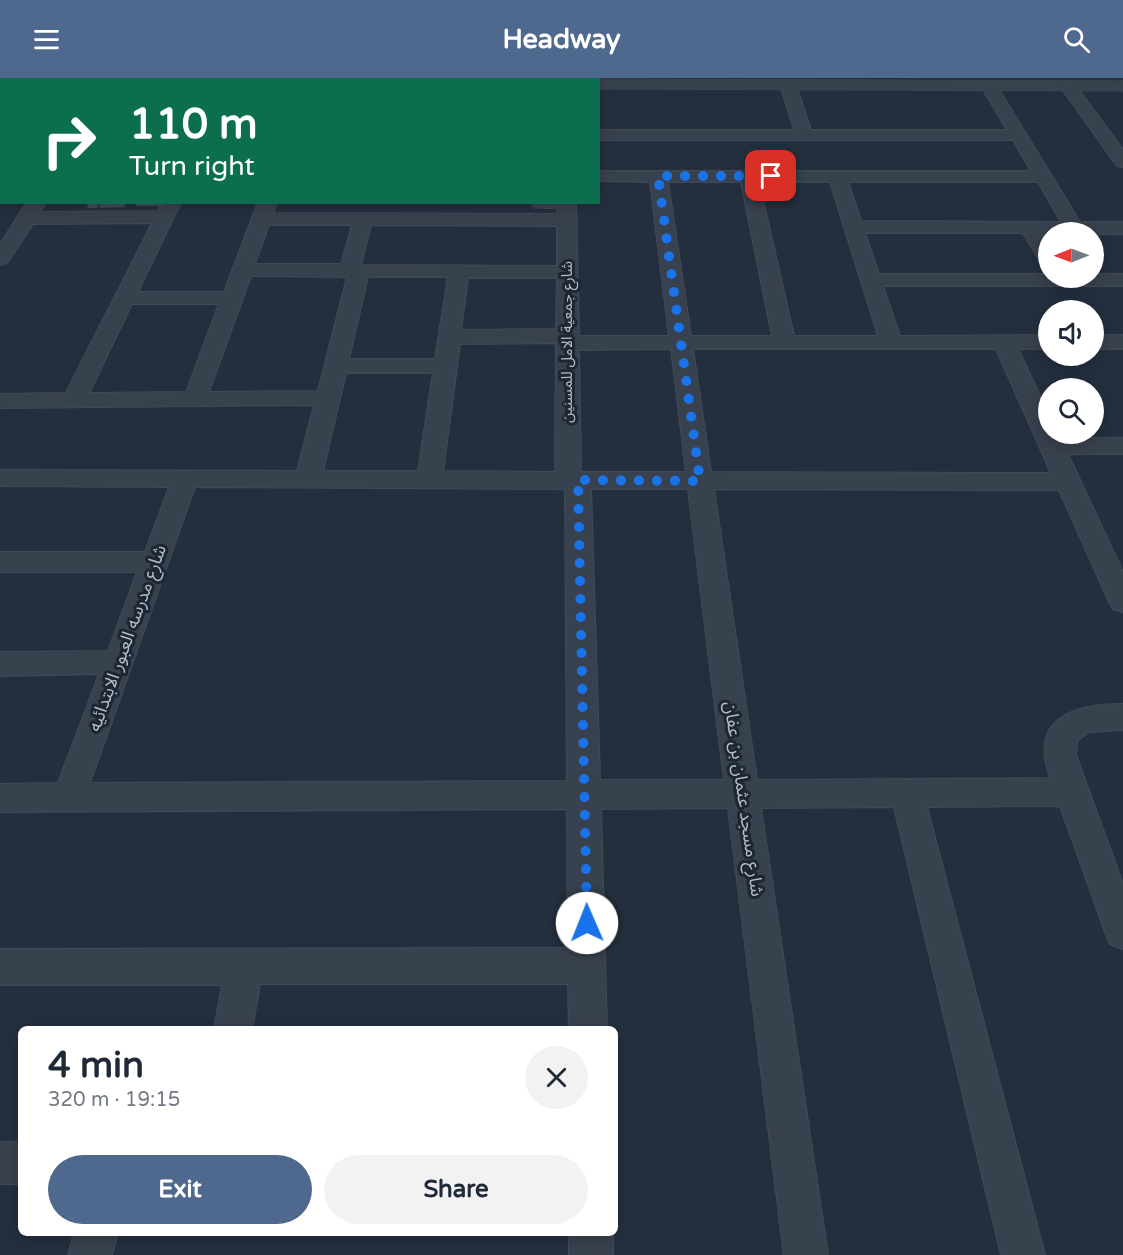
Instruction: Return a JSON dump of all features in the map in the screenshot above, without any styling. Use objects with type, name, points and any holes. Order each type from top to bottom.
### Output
[{"type":"street","points":[[600,84],[718,81],[788,85],[1123,86]]},
{"type":"street","points":[[788,85],[804,135]]},
{"type":"street","points":[[989,86],[1070,222]]},
{"type":"street","points":[[1068,86],[1123,162]]},
{"type":"street","points":[[600,135],[1020,135]]},
{"type":"street","points":[[719,135],[726,176]]},
{"type":"street","points":[[861,135],[878,176]]},
{"type":"street","points":[[600,176],[1044,177]]},
{"type":"street","name":"شارع مسجد عثمان بن عفان","points":[[658,176],[806,1255]]},
{"type":"street","points":[[749,176],[784,342]]},
{"type":"street","points":[[837,176],[891,342]]},
{"type":"street","points":[[195,399],[265,211],[363,219],[450,211],[567,209]]},
{"type":"street","name":"شارع جمعية الامل للمسنين","points":[[567,209],[567,339],[585,795],[588,1026]]},
{"type":"street","points":[[0,259],[32,210],[169,210],[74,400]]},
{"type":"street","points":[[308,479],[336,366],[363,219]]},
{"type":"street","points":[[854,227],[1038,228]]},
{"type":"street","points":[[1030,228],[1038,242]]},
{"type":"street","points":[[1104,228],[1123,228]]},
{"type":"street","points":[[243,270],[567,272]]},
{"type":"street","points":[[429,480],[459,271]]},
{"type":"street","points":[[870,280],[1038,279]]},
{"type":"street","points":[[1104,280],[1123,280]]},
{"type":"street","points":[[125,298],[233,298]]},
{"type":"street","points":[[450,337],[680,343],[1038,342]]},
{"type":"street","points":[[1004,342],[1123,602]]},
{"type":"street","points":[[1104,342],[1123,342]]},
{"type":"street","points":[[336,366],[446,366]]},
{"type":"street","points":[[0,401],[328,398]]},
{"type":"street","points":[[1051,447],[1123,446]]},
{"type":"street","points":[[0,478],[1067,482]]},
{"type":"street","name":"شارع مدرسه العبور الابتدائيه","points":[[69,797],[185,479]]},
{"type":"street","points":[[3,568],[155,562]]},
{"type":"street","points":[[0,664],[118,662]]},
{"type":"street","points":[[1123,717],[1094,718],[1074,725],[1061,740],[1060,760],[1123,932]]},
{"type":"street","points":[[0,798],[1072,792]]},
{"type":"street","points":[[907,793],[1023,1255]]},
{"type":"street","points":[[0,967],[587,966]]},
{"type":"street","points":[[233,1026],[244,967]]},
{"type":"street","points":[[0,1163],[18,1163]]},
{"type":"street","points":[[90,1255],[95,1236]]},
{"type":"street","points":[[591,1236],[591,1255]]},
{"type":"lane","points":[[536,206],[567,209]]},
{"type":"route","points":[[587,923],[578,480],[700,481],[658,176],[771,176]]}]
